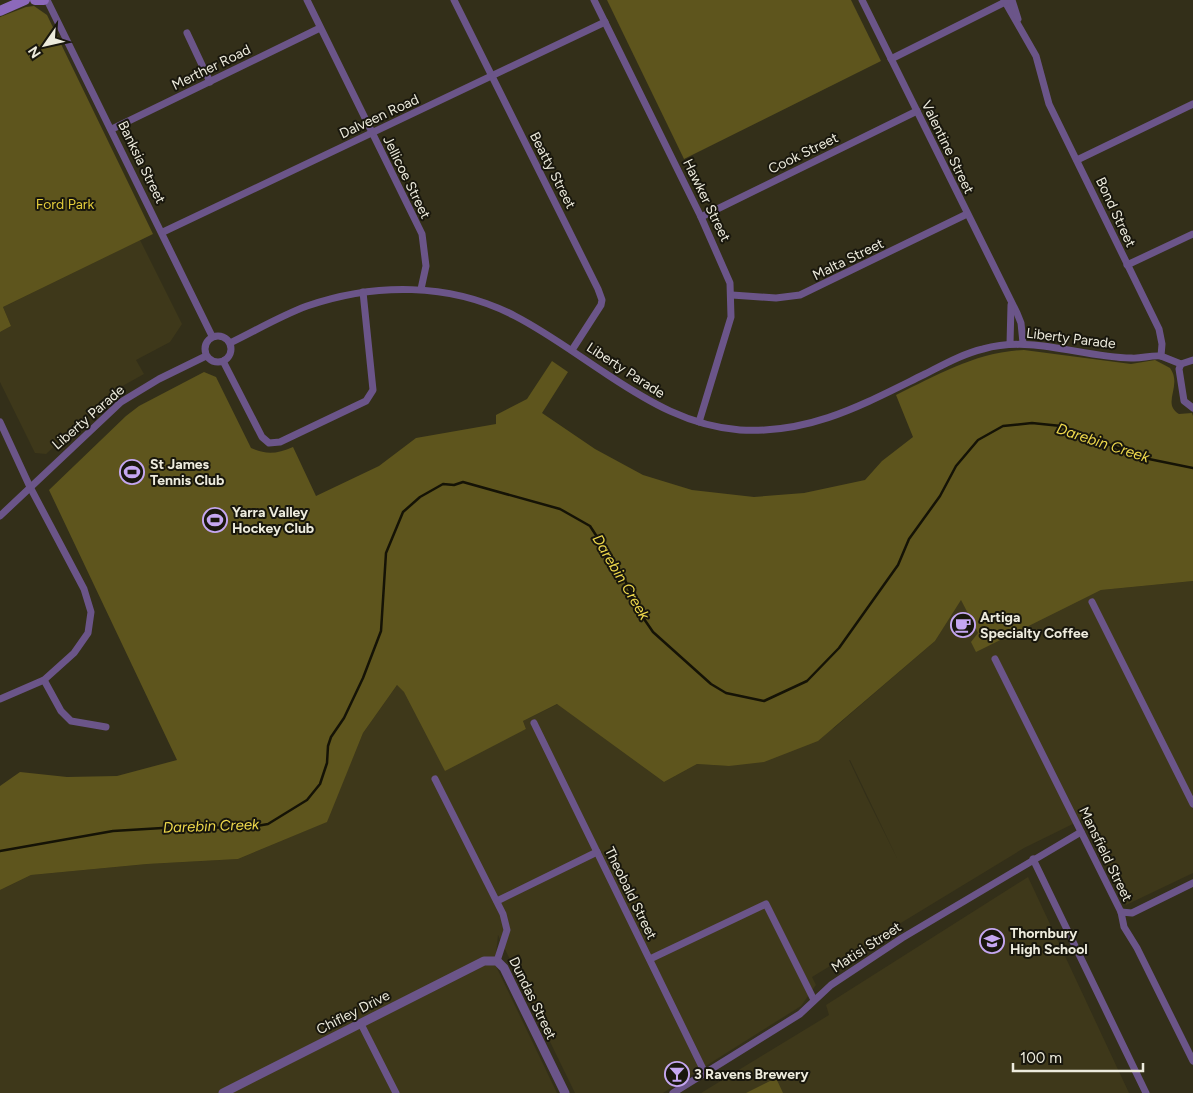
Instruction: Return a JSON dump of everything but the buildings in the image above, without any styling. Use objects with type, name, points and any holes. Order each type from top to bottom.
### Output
[{"type":"main road","points":[[0,11],[25,0]]},
{"type":"main road","points":[[35,0],[46,0]]},
{"type":"street","name":"Banksia Street","points":[[46,0],[163,232],[212,336]]},
{"type":"street","name":"Jellicoe Street","points":[[307,0],[422,234],[426,266],[422,289]]},
{"type":"street","name":"Beatty Street","points":[[454,0],[602,300],[597,313],[572,350]]},
{"type":"street","name":"Hawker Street","points":[[594,0],[725,267],[732,295],[731,317],[699,422]]},
{"type":"street","name":"Valentine Street","points":[[862,0],[1021,323],[1023,343]]},
{"type":"street","points":[[891,58],[1007,1]]},
{"type":"street","name":"Bond Street","points":[[1007,1],[1036,56],[1049,104],[1159,330],[1162,344],[1160,356]]},
{"type":"street","name":"Dalveen Road","points":[[163,232],[605,22]]},
{"type":"street","name":"Merther Road","points":[[112,129],[320,28]]},
{"type":"street","points":[[187,33],[210,82]]},
{"type":"street","points":[[1077,160],[1193,104]]},
{"type":"street","name":"Cook Street","points":[[701,217],[916,111]]},
{"type":"street","name":"Malta Street","points":[[732,295],[784,298],[809,292],[967,214]]},
{"type":"street","points":[[1127,265],[1193,234]]},
{"type":"street","name":"Liberty Parade","points":[[230,343],[305,307],[363,292],[422,289],[494,306],[513,315],[572,350],[641,398],[666,411],[720,428],[761,430],[818,422],[853,410],[972,352],[1010,344],[1023,343],[1130,358],[1147,355],[1160,356]]},
{"type":"street","points":[[224,361],[262,437],[269,443],[280,442],[366,401],[373,390],[363,292]]},
{"type":"street","name":"Valentine Street","points":[[1010,344],[1011,305]]},
{"type":"street","points":[[212,336],[224,337],[230,343],[231,352],[224,361],[214,362],[206,356],[204,346],[212,336]]},
{"type":"street","name":"Liberty Parade","points":[[0,516],[121,402],[158,379],[206,356]]},
{"type":"street","points":[[1160,356],[1181,364],[1193,360]]},
{"type":"street","points":[[1181,364],[1179,369],[1184,400],[1193,408]]},
{"type":"street","points":[[0,422],[30,487],[84,589],[91,612],[88,633],[74,653],[44,680],[0,699]]},
{"type":"street","points":[[1092,602],[1193,804]]},
{"type":"street","name":"Mansfield Street","points":[[994,659],[1120,912],[1124,927],[1137,948],[1193,1061]]},
{"type":"street","points":[[44,680],[60,711],[71,721],[106,728]]},
{"type":"street","name":"Theobald Street","points":[[534,724],[705,1073]]},
{"type":"street","name":"Dundas Street","points":[[435,779],[504,914],[507,930],[497,961],[504,968],[564,1093]]},
{"type":"street","name":"Matisi Street","points":[[673,1093],[800,1014],[839,979],[880,952],[1081,832]]},
{"type":"street","points":[[497,901],[597,852]]},
{"type":"street","points":[[1033,859],[1146,1093]]},
{"type":"street","points":[[1120,912],[1132,913],[1193,883]]},
{"type":"street","points":[[650,960],[766,904],[814,1000]]},
{"type":"street","name":"Chifley Drive","points":[[223,1093],[484,961],[497,961]]},
{"type":"street","points":[[361,1024],[396,1093]]},
{"type":"shaded area","points":[[140,240],[182,324],[170,342],[136,360],[144,374],[117,389],[46,454],[35,453],[0,382],[0,332],[11,326],[3,307]]},
{"type":"shaded area","points":[[1193,581],[1193,873],[1126,905],[1083,819],[1024,848],[812,977],[816,985],[801,1006],[663,1093],[575,1093],[498,935],[495,964],[557,1093],[0,1093],[0,890],[31,875],[147,864],[238,859],[326,822],[363,733],[397,685],[404,692],[522,731],[526,729],[523,721],[558,704],[664,782],[697,764],[729,766],[834,728],[935,641],[961,599],[978,633],[1079,600],[1101,590]],"holes":[[[850,760],[898,860],[867,798]]]},
{"type":"shaded area","name":"Thornbury High School","points":[[1028,877],[1129,1093],[701,1093],[829,1015],[826,1005]]},
{"type":"green space","points":[[607,0],[851,0],[881,61],[684,159]]},
{"type":"green space","name":"Ford Park","points":[[34,6],[47,15],[153,234],[3,307],[11,326],[0,332],[0,17],[26,7]]},
{"type":"green space","points":[[1024,350],[1131,364],[1155,360],[1170,368],[1174,381],[1172,405],[1174,410],[1179,414],[1192,413],[1193,416],[1193,581],[1101,590],[976,652],[971,642],[978,633],[961,600],[935,641],[818,741],[764,762],[729,766],[697,764],[664,782],[557,704],[523,721],[526,729],[445,771],[404,692],[397,685],[363,733],[327,822],[238,859],[147,864],[31,875],[0,890],[0,786],[20,772],[67,777],[117,776],[177,760],[49,490],[126,416],[139,406],[204,372],[216,377],[251,448],[272,453],[293,447],[316,496],[379,466],[416,438],[496,424],[496,415],[527,399],[552,361],[568,372],[542,413],[595,449],[643,475],[692,490],[754,497],[804,493],[865,480],[882,461],[913,437],[896,395],[942,372],[973,360],[990,355]]},
{"type":"green space","points":[[776,1078],[783,1093],[746,1093]]},
{"type":"waterway","name":"Darebin Creek","points":[[0,851],[113,831],[179,827],[245,828],[268,824],[307,800],[320,784],[327,763],[328,746],[331,737],[344,718],[363,678],[381,631],[386,553],[403,512],[420,497],[443,484],[454,485],[463,482],[560,509],[590,526],[625,580],[642,616],[653,632],[711,684],[726,693],[764,701],[807,681],[839,648],[898,565],[909,539],[940,496],[956,466],[978,440],[1003,426],[1032,423],[1061,426],[1144,458],[1193,468]]},
{"type":"place","name":"St James Tennis Club","points":[[132,472]]},
{"type":"place","name":"Yarra Valley Hockey Club","points":[[215,520]]},
{"type":"place","name":"Artiga Specialty Coffee","points":[[963,625]]},
{"type":"place","name":"Thornbury High School","points":[[992,941]]},
{"type":"place","name":"3 Ravens Brewery","points":[[677,1074]]}]
